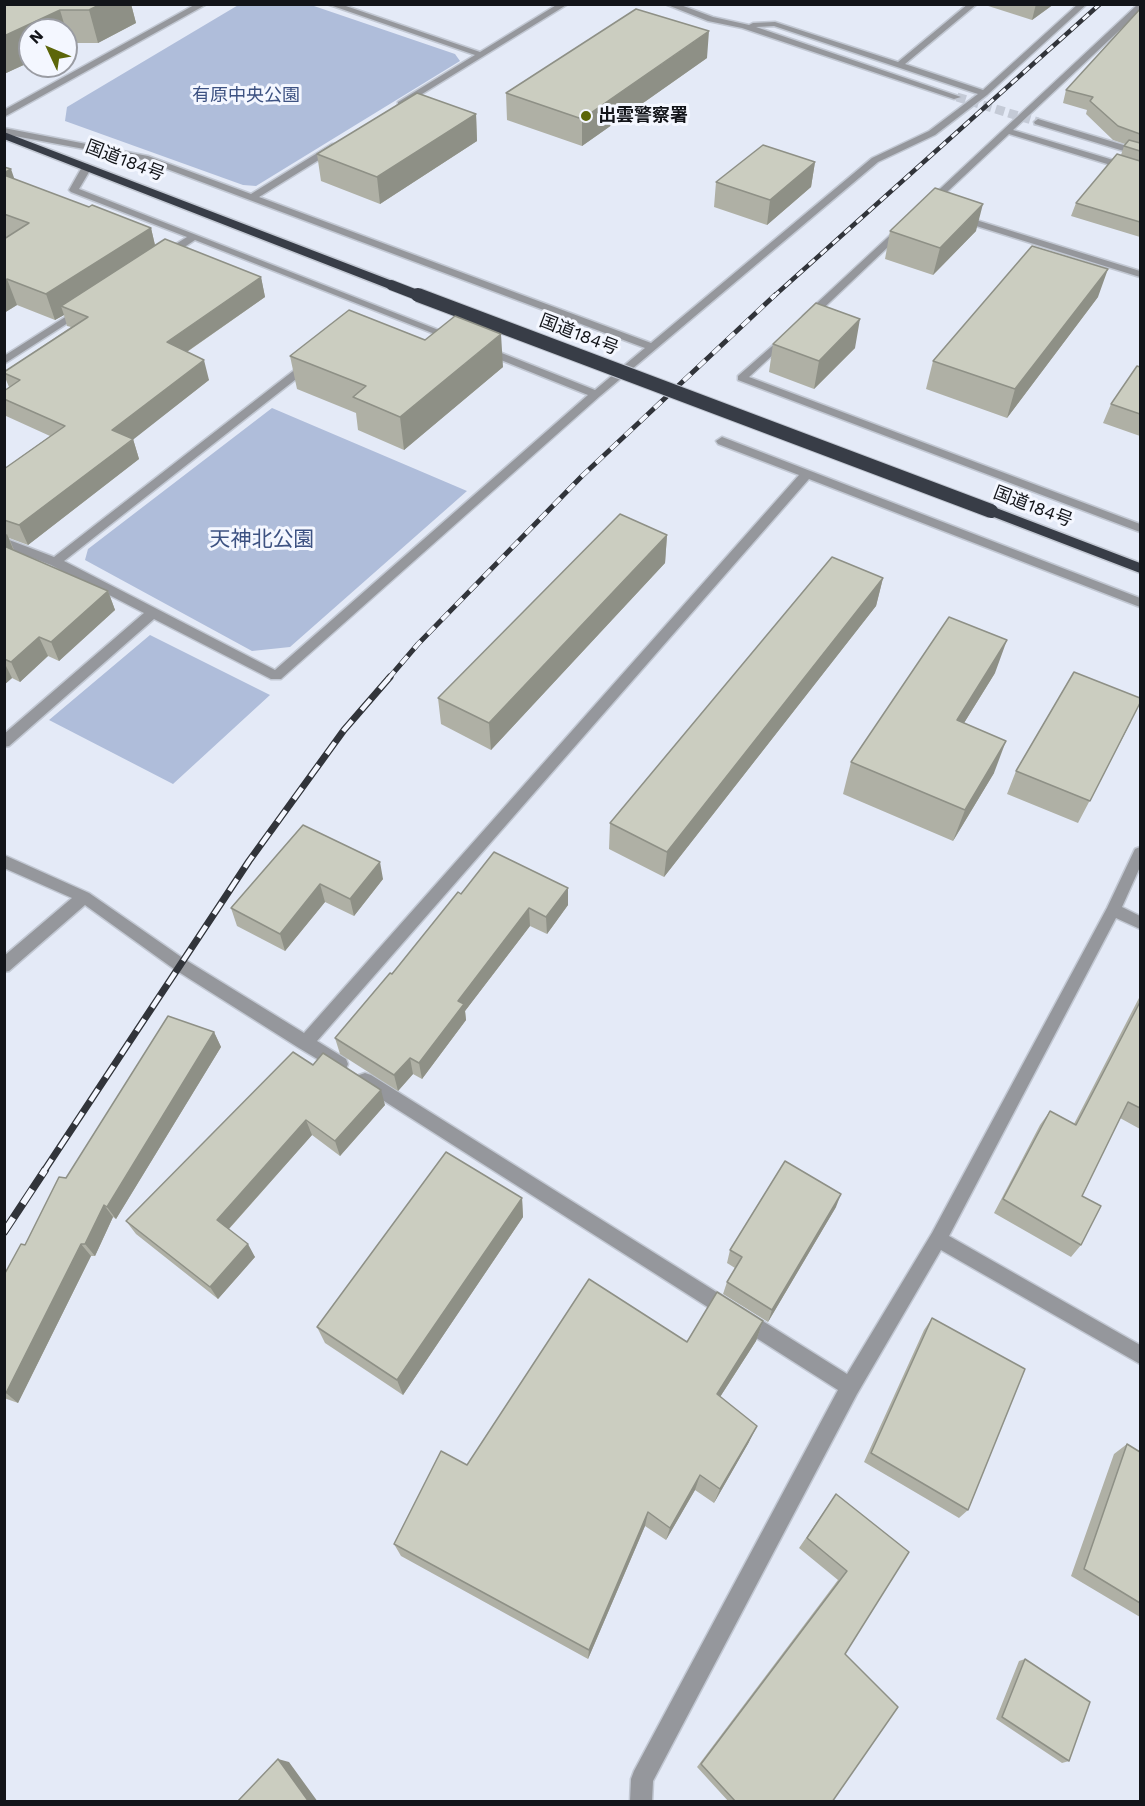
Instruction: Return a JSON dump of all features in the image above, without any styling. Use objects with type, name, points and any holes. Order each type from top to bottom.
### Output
[{"type":"highway","name":"国道184号","points":[[4,133],[392,285],[1140,568]]},
{"type":"street","points":[[4,114],[203,4]]},
{"type":"street","points":[[331,4],[482,55]]},
{"type":"street","points":[[391,111],[564,4]]},
{"type":"street","points":[[669,4],[711,19],[744,26],[957,97]]},
{"type":"street","points":[[899,65],[973,4]]},
{"type":"street","points":[[4,542],[55,562],[276,676],[596,394],[875,160],[932,133],[984,93],[1083,4]]},
{"type":"street","points":[[937,210],[926,207],[1140,7]]},
{"type":"street","points":[[744,26],[775,24],[984,93]]},
{"type":"street","points":[[1038,122],[1140,153]]},
{"type":"street","points":[[1007,131],[1140,171]]},
{"type":"street","points":[[4,133],[145,158],[653,347]]},
{"type":"street","points":[[251,198],[341,142]]},
{"type":"street","points":[[87,167],[74,190],[194,236],[376,312],[472,345],[596,394]]},
{"type":"street","points":[[948,214],[1140,274]]},
{"type":"street","points":[[908,223],[742,378],[1140,528]]},
{"type":"street","points":[[154,262],[194,236]]},
{"type":"street","points":[[4,361],[94,302]]},
{"type":"street","points":[[55,562],[315,359]]},
{"type":"street","points":[[722,441],[1140,603]]},
{"type":"street","points":[[305,1043],[807,474]]},
{"type":"street","points":[[4,742],[153,613]]},
{"type":"street","points":[[641,1802],[642,1779],[850,1387],[938,1239],[1113,910],[1140,853]]},
{"type":"street","points":[[4,861],[84,897],[179,964],[850,1387]]},
{"type":"street","points":[[4,966],[84,897]]},
{"type":"street","points":[[1113,910],[1140,923]]},
{"type":"street","points":[[938,1239],[1140,1355]]},
{"type":"green space","name":"有原中央公園","points":[[240,4],[311,5],[455,54],[460,61],[256,186],[243,185],[65,121],[67,107]]},
{"type":"green space","name":"天神北公園","points":[[272,408],[467,491],[290,647],[252,651],[85,560],[88,549]]},
{"type":"green space","points":[[150,635],[270,695],[173,784],[49,720]]},
{"type":"building","points":[[4,4],[101,4],[89,10],[60,10],[43,18],[18,18],[18,30],[4,36]]},
{"type":"building","points":[[636,9],[709,31],[582,119],[506,93]]},
{"type":"building","points":[[1140,9],[1140,134],[1118,126],[1090,101],[1093,97],[1066,90]]},
{"type":"building","points":[[417,93],[476,114],[377,177],[317,154]]},
{"type":"building","points":[[1129,140],[1140,143],[1140,151],[1124,146]]},
{"type":"building","points":[[763,145],[815,162],[770,200],[716,182]]},
{"type":"building","points":[[1117,154],[1140,161],[1140,222],[1076,203]]},
{"type":"building","points":[[4,175],[151,228],[46,294],[7,279],[4,281],[4,239],[29,223],[4,214]]},
{"type":"building","points":[[935,188],[983,204],[940,248],[890,231]]},
{"type":"building","points":[[165,239],[261,277],[167,342],[204,360],[112,430],[133,439],[19,525],[4,520],[4,469],[65,426],[4,399],[4,391],[20,380],[4,372],[88,317],[61,306]]},
{"type":"building","points":[[1032,246],[1108,269],[1015,389],[933,361]]},
{"type":"building","points":[[816,303],[860,319],[819,361],[773,344]]},
{"type":"building","points":[[349,310],[425,340],[455,316],[501,334],[400,417],[353,397],[366,386],[290,356]]},
{"type":"building","points":[[1137,366],[1140,367],[1140,414],[1111,404]]},
{"type":"building","points":[[620,514],[667,535],[489,723],[438,698]]},
{"type":"building","points":[[4,546],[108,591],[51,642],[39,637],[11,662],[4,659]]},
{"type":"building","points":[[832,557],[883,578],[667,852],[610,823]]},
{"type":"building","points":[[949,617],[1007,640],[957,720],[1006,741],[965,810],[851,762]]},
{"type":"building","points":[[1074,672],[1140,698],[1140,703],[1090,801],[1016,771]]},
{"type":"building","points":[[303,825],[380,862],[350,899],[320,884],[280,934],[231,908]]},
{"type":"building","points":[[494,852],[568,888],[546,917],[529,908],[458,1001],[464,1004],[419,1063],[410,1058],[394,1075],[335,1038],[390,973],[392,974],[458,892],[461,894]]},
{"type":"building","points":[[1140,1002],[1140,1108],[1128,1102],[1082,1196],[1101,1206],[1081,1245],[1003,1199],[1050,1111],[1076,1125]]},
{"type":"building","points":[[168,1016],[214,1032],[107,1207],[104,1205],[85,1244],[81,1244],[4,1393],[4,1275],[21,1244],[25,1245],[59,1177],[66,1178]]},
{"type":"building","points":[[293,1052],[313,1065],[323,1053],[381,1090],[335,1141],[306,1120],[217,1220],[248,1244],[210,1287],[126,1221]]},
{"type":"building","points":[[446,1152],[522,1198],[397,1380],[317,1327]]},
{"type":"building","points":[[785,1161],[841,1194],[772,1310],[727,1282],[742,1257],[730,1250]]},
{"type":"building","points":[[589,1279],[687,1342],[717,1292],[763,1321],[717,1394],[757,1426],[720,1489],[700,1475],[670,1528],[648,1512],[589,1650],[394,1544],[441,1451],[467,1465]]},
{"type":"building","points":[[932,1318],[1025,1369],[968,1510],[871,1453]]},
{"type":"building","points":[[1127,1444],[1140,1452],[1140,1603],[1084,1569]]},
{"type":"building","points":[[836,1494],[909,1552],[845,1654],[898,1707],[832,1802],[736,1802],[701,1764],[847,1571],[807,1538]]},
{"type":"building","points":[[1025,1659],[1090,1702],[1069,1761],[1002,1717]]},
{"type":"building","points":[[278,1759],[309,1802],[237,1802]]},
{"type":"tunnel","points":[[957,97],[1038,122]]},
{"type":"railway","points":[[773,297],[1100,4]]},
{"type":"railway","points":[[388,679],[418,644],[582,476],[775,295]]},
{"type":"railway","points":[[44,1171],[249,861],[344,730],[390,677]]},
{"type":"railway","points":[[4,1232],[45,1170]]},
{"type":"place","name":"出雲警察署","points":[[586,116]]}]
